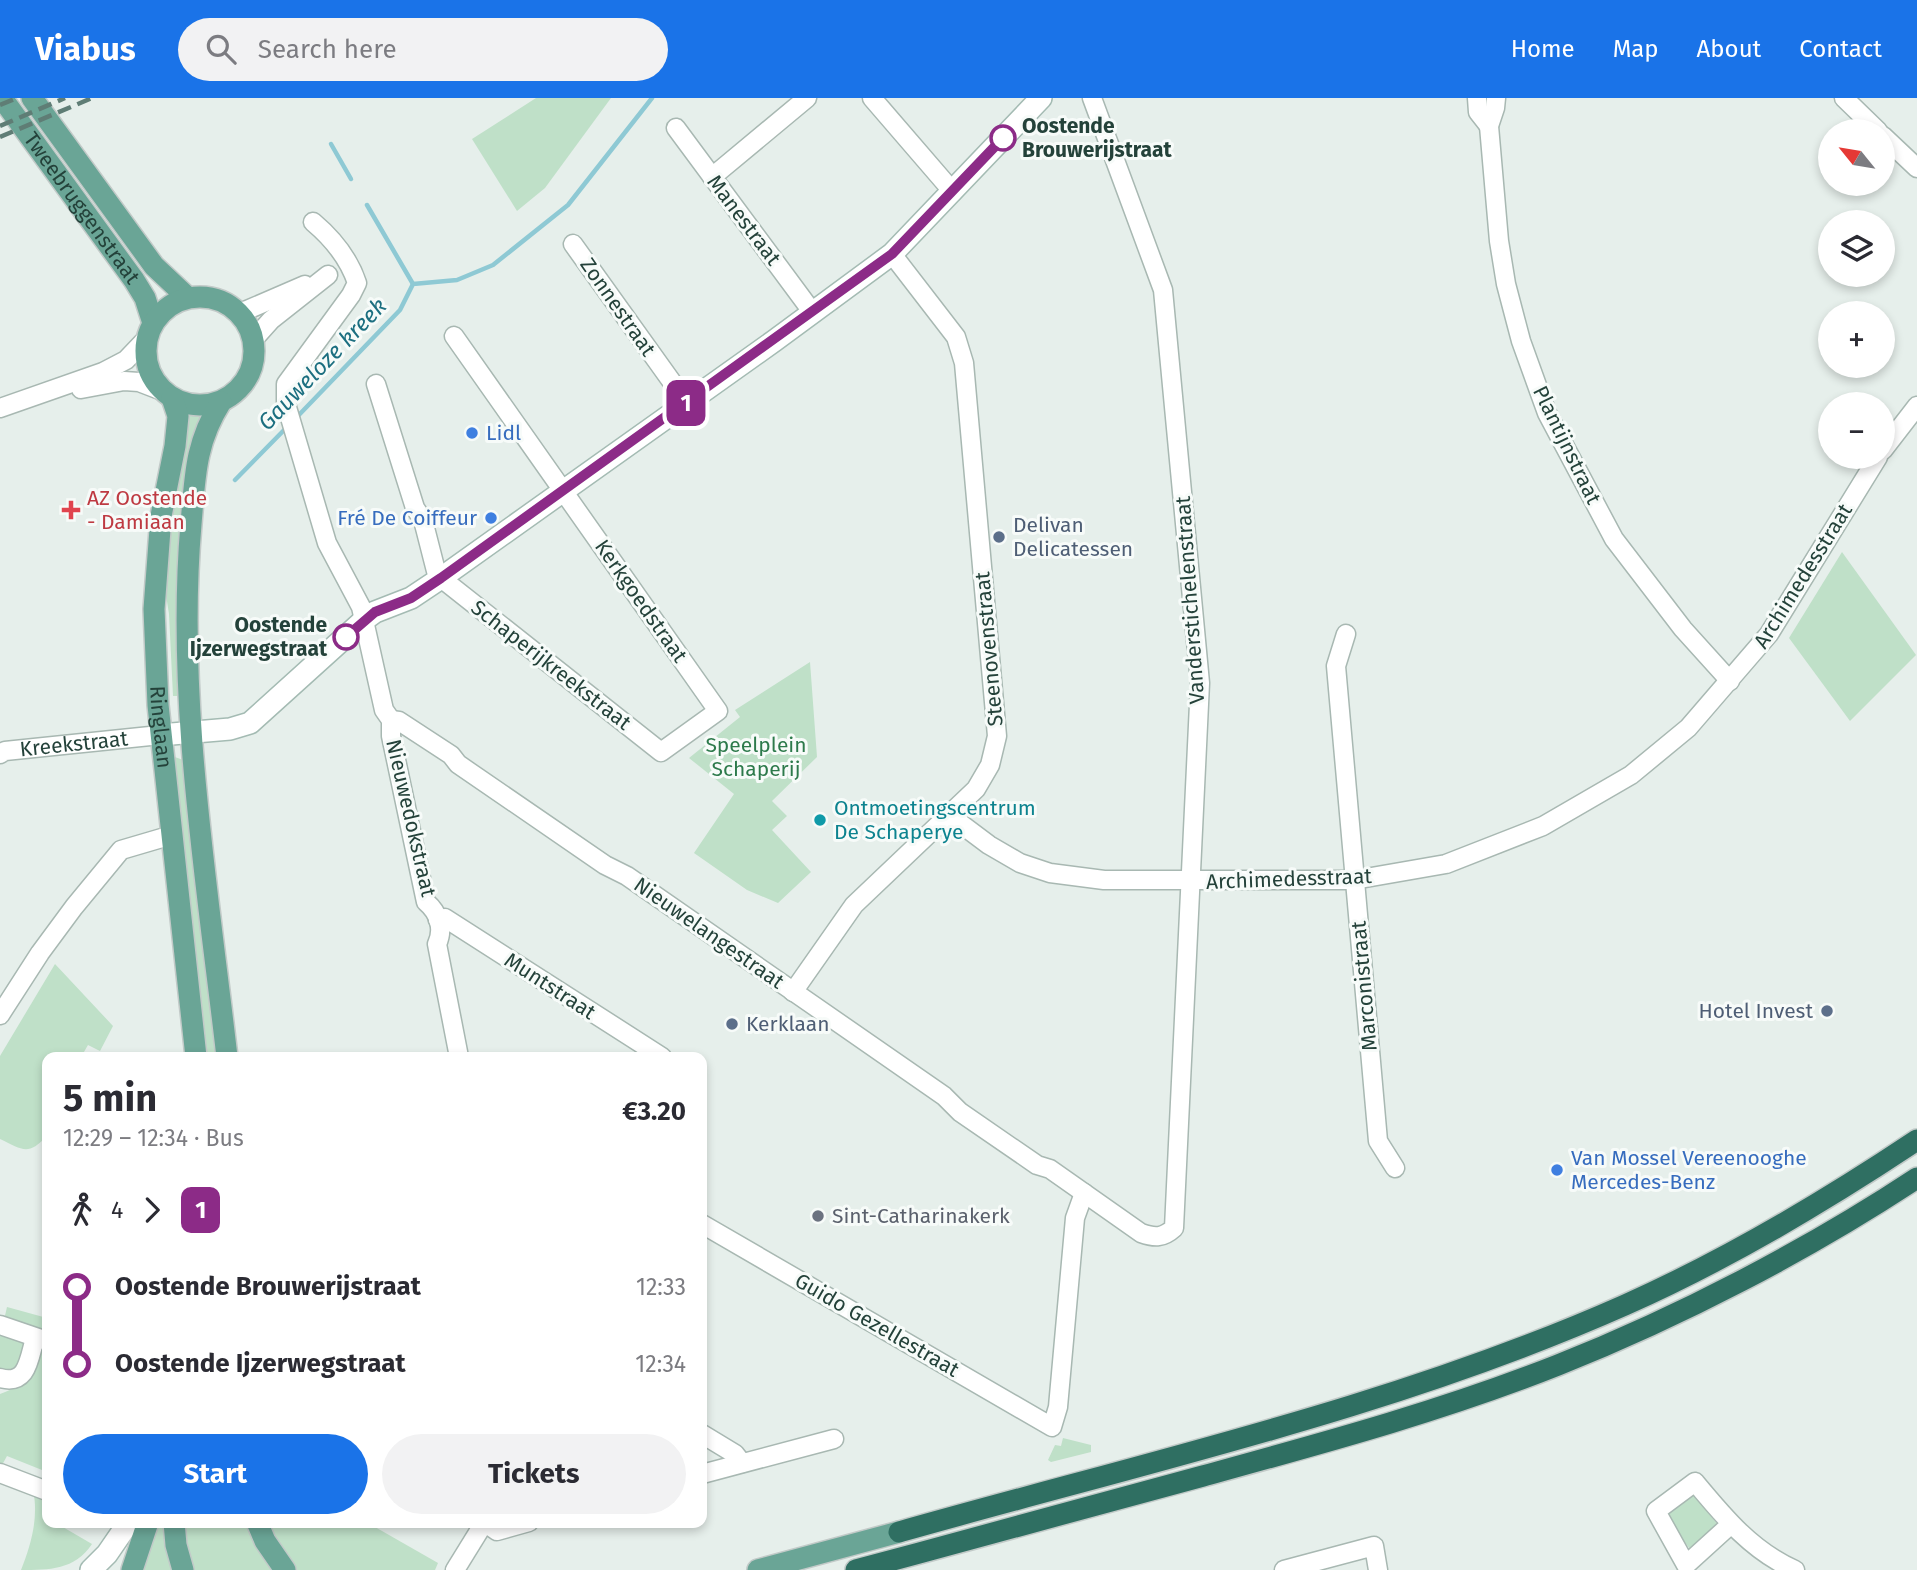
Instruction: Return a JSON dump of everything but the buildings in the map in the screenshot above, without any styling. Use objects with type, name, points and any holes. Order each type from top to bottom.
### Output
[{"type":"highway","points":[[899,1532],[1198,1451],[1373,1399],[1537,1341],[1627,1304],[1714,1261],[1863,1175],[1917,1140]]},
{"type":"highway","points":[[856,1570],[1384,1427],[1558,1366],[1741,1280],[1881,1202],[1917,1178]]},
{"type":"main road","name":"Tweebruggenstraat","points":[[2,98],[134,280],[145,298],[150,331]]},
{"type":"main road","name":"Tweebruggenstraat","points":[[32,98],[154,266],[187,297]]},
{"type":"main road","name":"Kreekstraat","points":[[160,735],[230,729],[250,723],[364,620],[375,612],[411,598],[441,578],[892,254],[1041,98]]},
{"type":"main road","points":[[207,296],[224,302],[240,313],[252,331],[253,364],[248,377],[236,393],[220,402],[187,404],[168,395],[155,380],[148,366],[145,351],[150,331],[162,311],[187,297],[207,296]]},
{"type":"main road","name":"Ringlaan","points":[[168,395],[178,416],[161,516],[154,609],[160,735],[195,1052]]},
{"type":"main road","name":"Ringlaan","points":[[220,402],[207,424],[201,442],[193,507],[187,618],[192,733],[225,1052]]},
{"type":"main road","points":[[91,1570],[107,1555],[125,1528]]},
{"type":"main road","points":[[132,1570],[146,1528]]},
{"type":"main road","points":[[175,1528],[183,1570]]},
{"type":"main road","points":[[260,1528],[285,1570]]},
{"type":"main road","points":[[758,1570],[899,1532]]},
{"type":"street","points":[[712,177],[807,98]]},
{"type":"street","points":[[872,98],[953,192]]},
{"type":"street","name":"Vanderstichelenstraat","points":[[1092,98],[1163,290],[1200,683],[1174,1228],[1165,1236]]},
{"type":"street","name":"Plantijnstraat","points":[[1477,98],[1478,112],[1489,127]]},
{"type":"street","name":"Plantijnstraat","points":[[1496,98],[1489,127],[1499,241],[1506,284],[1521,341],[1547,413],[1614,539],[1683,629],[1731,681]]},
{"type":"street","points":[[1844,98],[1866,119]]},
{"type":"street","name":"Manestraat","points":[[676,128],[813,313]]},
{"type":"street","points":[[1895,147],[1917,168]]},
{"type":"street","name":"Nieuwedokstraat","points":[[313,222],[341,252],[357,283],[286,384],[286,404],[327,543],[360,607],[384,710],[391,720],[391,736],[426,902],[435,909],[439,920],[441,936],[437,944],[458,1052]]},
{"type":"street","name":"Zonnestraat","points":[[573,244],[687,403]]},
{"type":"street","name":"Steenovenstraat","points":[[793,992],[854,905],[976,789],[990,765],[997,736],[965,374],[956,337],[892,254]]},
{"type":"street","points":[[240,313],[328,275],[271,320],[254,339]]},
{"type":"street","points":[[0,408],[103,372],[126,360],[150,331]]},
{"type":"street","name":"Kerkgoedstraat","points":[[454,336],[718,711],[661,752]]},
{"type":"street","points":[[33,397],[124,381],[139,382],[168,395]]},
{"type":"street","points":[[376,384],[415,508],[423,520],[436,571],[441,578]]},
{"type":"street","points":[[1895,434],[1917,406]]},
{"type":"street","name":"Archimedesstraat","points":[[949,815],[989,845],[1020,863],[1050,873],[1104,880],[1354,880],[1446,864],[1543,826],[1631,775],[1688,728],[1769,634],[1871,469]]},
{"type":"street","name":"Schaperijkreekstraat","points":[[441,578],[661,752]]},
{"type":"street","name":"Marconistraat","points":[[1346,634],[1336,666],[1354,880],[1378,1141],[1395,1168]]},
{"type":"street","name":"Nieuwelangestraat","points":[[391,720],[399,721],[451,755],[458,764],[605,865],[627,876],[944,1096],[971,1120],[1037,1165],[1050,1168],[1141,1233],[1151,1237],[1165,1236]]},
{"type":"street","name":"Kreekstraat","points":[[0,754],[5,751],[160,735]]},
{"type":"street","points":[[2,1004],[74,907],[121,850],[172,835]]},
{"type":"street","name":"Muntstraat","points":[[439,920],[445,918],[654,1052]]},
{"type":"street","name":"Guido Gezellestraat","points":[[707,1227],[1052,1427],[1058,1407],[1075,1218],[1084,1193]]},
{"type":"street","points":[[0,1325],[41,1340],[20,1378],[11,1381],[0,1378]]},
{"type":"street","points":[[707,1437],[735,1454],[742,1463]]},
{"type":"street","points":[[707,1473],[834,1440]]},
{"type":"street","points":[[0,1474],[42,1489]]},
{"type":"street","points":[[1730,1525],[1685,1567],[1656,1511],[1695,1482],[1730,1525],[1755,1546],[1795,1570]]},
{"type":"street","points":[[455,1570],[481,1528]]},
{"type":"street","points":[[1284,1570],[1374,1546],[1378,1570]]},
{"type":"green space","points":[[536,98],[611,98],[545,188],[517,211],[472,139]]},
{"type":"green space","points":[[183,415],[202,416],[191,450],[179,537],[179,696],[173,696],[169,614],[164,583]]},
{"type":"green space","points":[[1842,552],[1916,655],[1850,721],[1789,638]]},
{"type":"green space","name":"Speelplein Schaperij","points":[[810,662],[817,757],[772,801],[787,816],[772,830],[811,872],[778,903],[747,890],[694,853],[734,794],[689,758],[740,717],[735,710]]},
{"type":"green space","points":[[172,756],[186,761],[216,1052],[203,1052]]},
{"type":"green space","points":[[55,964],[113,1026],[100,1051],[88,1045],[84,1052],[42,1052],[42,1140],[30,1149],[14,1146],[0,1139],[0,1056]]},
{"type":"green space","points":[[7,1307],[42,1317],[42,1331],[4,1320]]},
{"type":"green space","points":[[0,1335],[13,1339],[15,1336],[26,1344],[28,1350],[14,1373],[0,1371]]},
{"type":"green space","points":[[42,1350],[42,1470],[7,1456],[0,1465],[0,1394],[23,1382]]},
{"type":"green space","points":[[1063,1438],[1091,1445],[1091,1452],[1051,1462],[1048,1460],[1055,1445],[1061,1446]]},
{"type":"green space","points":[[33,1490],[42,1493],[42,1528],[65,1528],[92,1544],[78,1559],[51,1569],[21,1570],[33,1531]]},
{"type":"green space","points":[[1692,1493],[1718,1525],[1690,1549],[1664,1515]]},
{"type":"green space","points":[[152,1528],[168,1528],[177,1570],[139,1570]]},
{"type":"green space","points":[[182,1528],[253,1528],[279,1570],[189,1570]]},
{"type":"green space","points":[[267,1528],[377,1528],[438,1563],[435,1570],[292,1570]]},
{"type":"waterway","name":"Gauweloze kreek","points":[[295,419],[400,310],[413,284],[457,280],[493,265],[568,205],[652,98]]},
{"type":"waterway","points":[[331,144],[351,179]]},
{"type":"waterway","points":[[367,205],[413,284]]},
{"type":"waterway","name":"Gauweloze kreek","points":[[235,480],[289,425]]},
{"type":"railway","points":[[0,105],[17,98]]},
{"type":"railway","points":[[0,126],[65,98]]},
{"type":"railway","points":[[0,137],[92,98]]},
{"type":"bus line","name":"1","points":[[346,637],[375,612],[411,598],[441,578],[892,254],[1003,138]]},
{"type":"place","name":"Oostende Brouwerijstraat","points":[[1003,138]]},
{"type":"place","name":"Lidl","points":[[472,433]]},
{"type":"place","name":"AZ Oostende - Damiaan","points":[[71,510]]},
{"type":"place","name":"Fré De Coiffeur","points":[[491,518]]},
{"type":"place","name":"Delivan Delicatessen","points":[[999,537]]},
{"type":"place","name":"Oostende Ijzerwegstraat","points":[[346,637]]},
{"type":"place","name":"Ontmoetingscentrum De Schaperye","points":[[820,820]]},
{"type":"place","name":"Hotel Invest","points":[[1827,1011]]},
{"type":"place","name":"Kerklaan","points":[[732,1024]]},
{"type":"place","name":"Van Mossel Vereenooghe Mercedes-Benz","points":[[1557,1170]]},
{"type":"place","name":"Sint-Catharinakerk","points":[[818,1216]]}]
